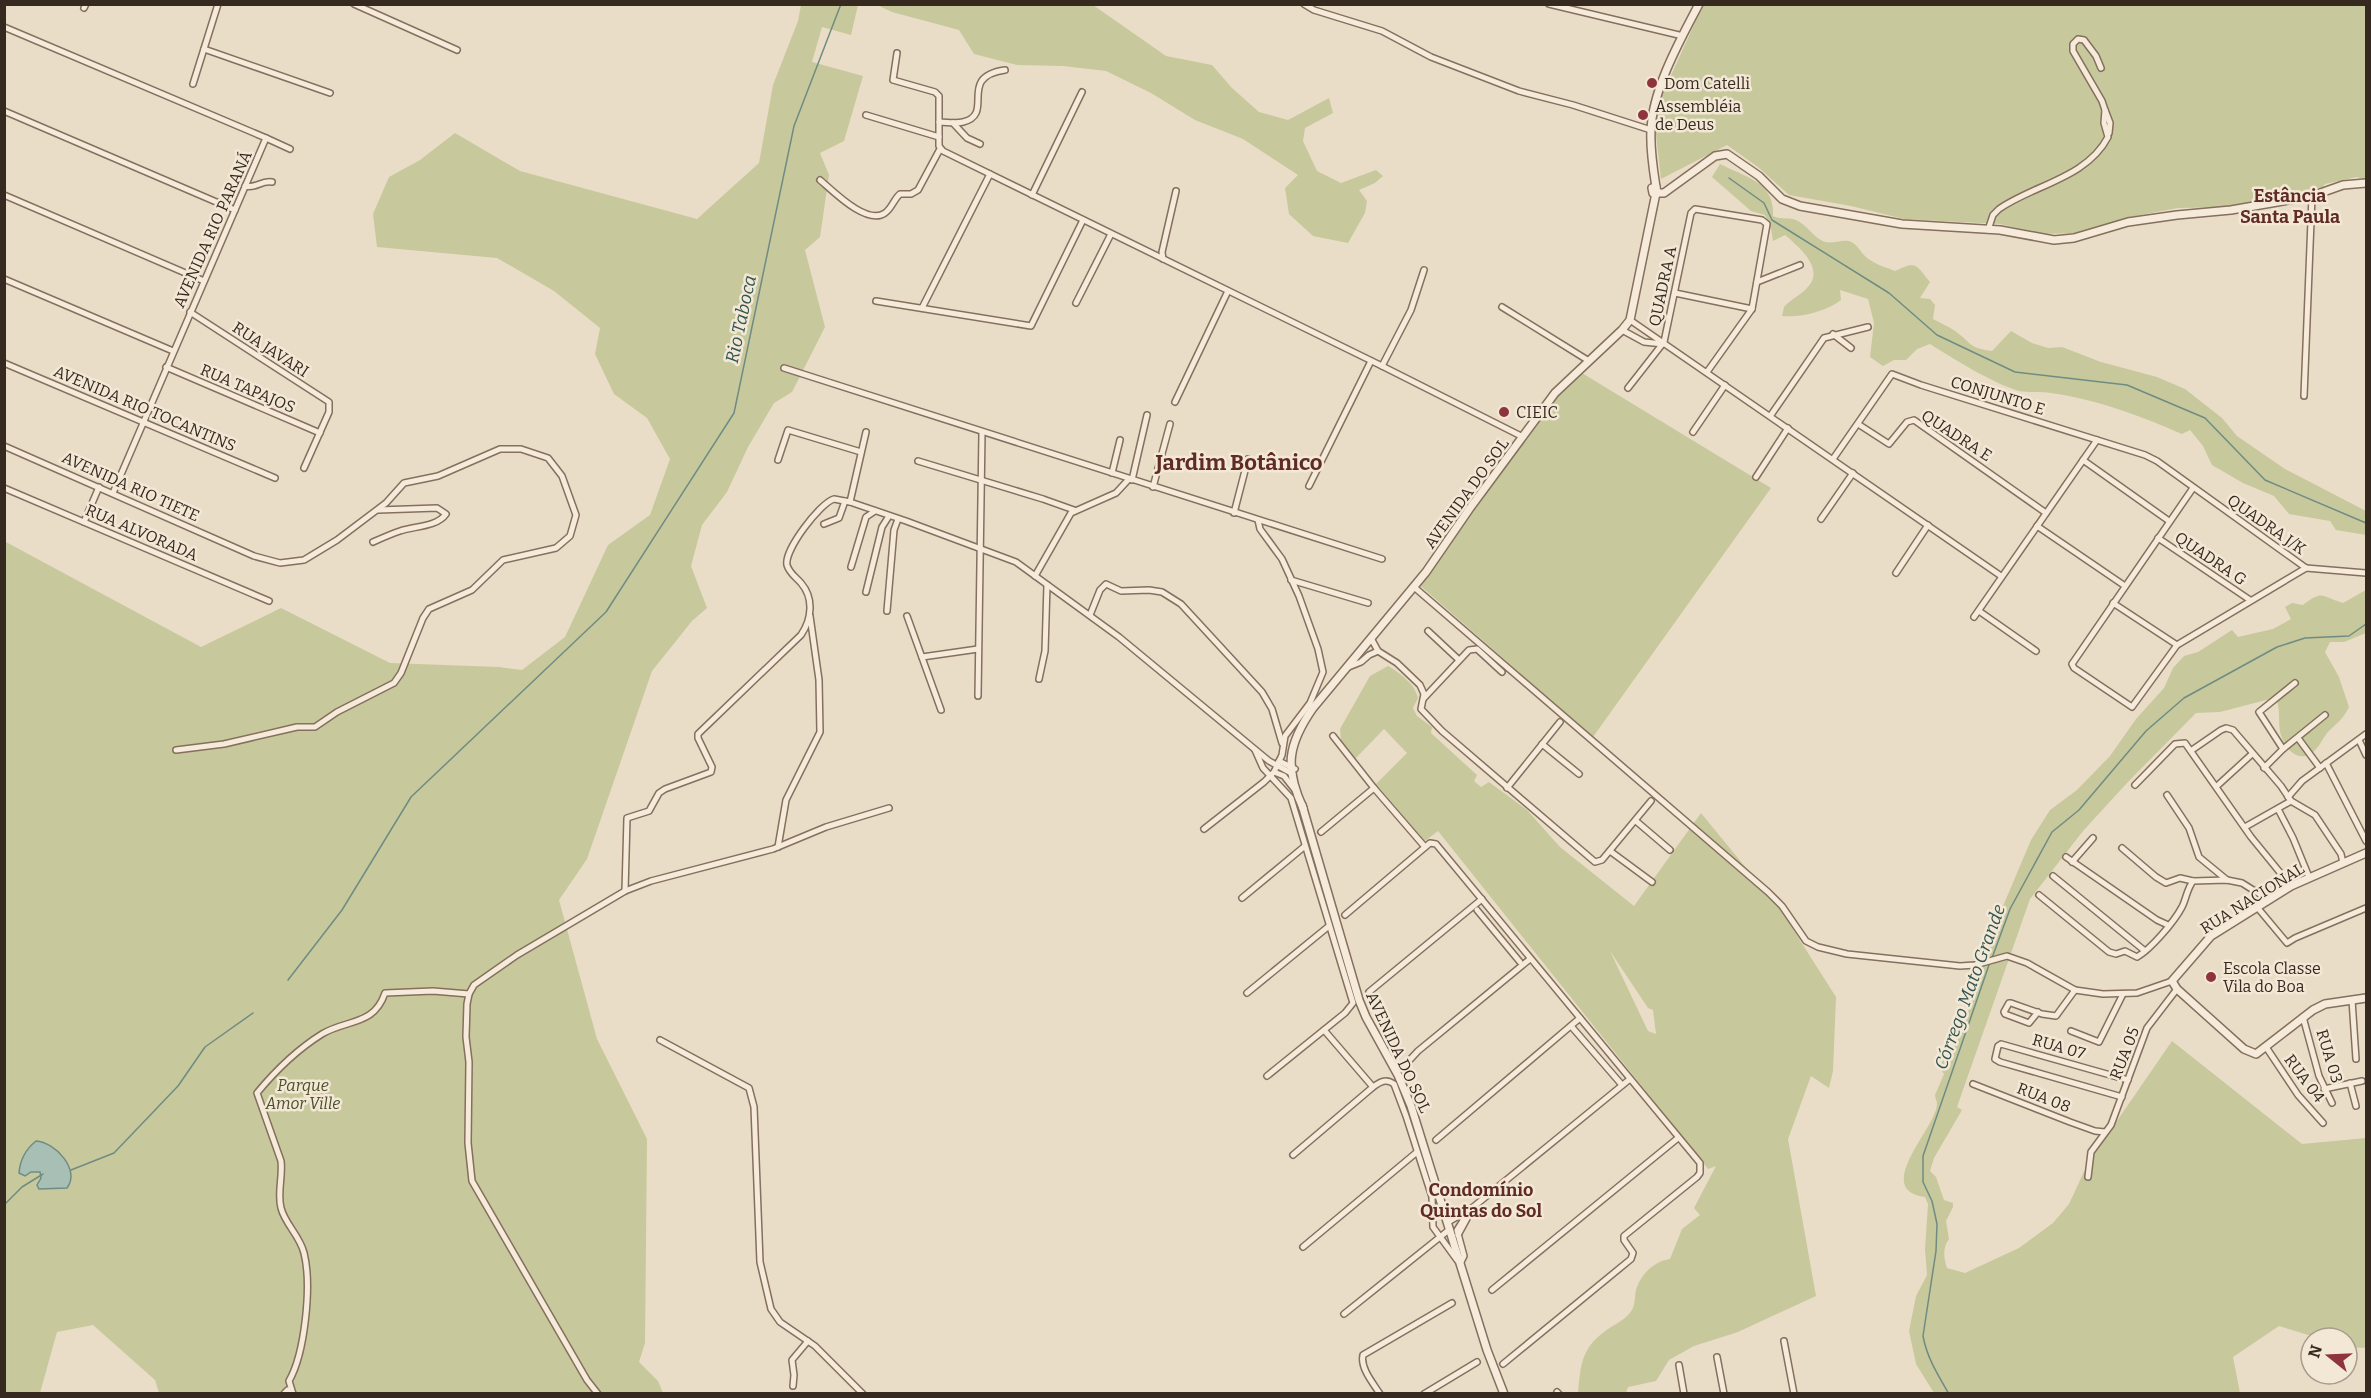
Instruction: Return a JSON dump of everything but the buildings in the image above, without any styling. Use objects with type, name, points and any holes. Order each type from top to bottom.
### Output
[{"type":"street","points":[[193,84],[218,4]]},
{"type":"street","points":[[354,4],[457,50]]},
{"type":"street","points":[[1304,4],[1314,10],[1382,31],[1412,48],[1519,92],[1573,105],[1651,130]]},
{"type":"street","points":[[1549,4],[1572,7],[1683,36]]},
{"type":"street","name":"AVENIDA DO SOL","points":[[1303,808],[1295,790],[1293,771],[1295,752],[1303,723],[1414,587],[1556,393],[1630,320],[1653,205],[1651,130],[1659,92],[1699,4]]},
{"type":"street","name":"AVENIDA RIO PARANÁ","points":[[4,27],[266,138],[114,493]]},
{"type":"street","points":[[1988,230],[1993,215],[1999,209],[2072,171],[2101,150],[2109,133],[2104,123],[2106,110],[2073,51],[2073,44],[2078,39],[2084,40],[2096,56],[2101,68]]},
{"type":"street","points":[[204,49],[330,93]]},
{"type":"street","points":[[820,180],[858,210],[872,215],[881,215],[889,210],[900,194],[913,194],[918,190],[940,149],[939,96],[937,93],[893,80],[897,53]]},
{"type":"street","points":[[939,122],[964,122],[974,116],[978,108],[980,82],[988,75],[1005,70]]},
{"type":"street","points":[[1032,195],[1082,92]]},
{"type":"street","points":[[4,111],[235,210]]},
{"type":"street","points":[[866,115],[939,137]]},
{"type":"street","points":[[953,123],[967,138],[980,144]]},
{"type":"street","points":[[266,138],[290,149]]},
{"type":"street","points":[[940,149],[1523,437]]},
{"type":"street","points":[[1654,190],[1664,193],[1715,156],[1727,154],[1759,176],[1782,198],[1800,206],[1902,224],[1988,230],[2038,238],[2064,239],[2128,222],[2177,214],[2231,210],[2312,196],[2343,185],[2367,183]]},
{"type":"street","points":[[922,308],[990,174]]},
{"type":"street","points":[[245,186],[254,187],[263,181],[272,182]]},
{"type":"street","points":[[1163,259],[1162,252],[1176,191]]},
{"type":"street","points":[[4,195],[204,281]]},
{"type":"street","points":[[2304,396],[2312,196]]},
{"type":"street","name":"QUADRA A","points":[[1628,388],[1665,344],[1691,213],[1695,209],[1765,221],[1767,224],[1757,282]]},
{"type":"street","points":[[876,301],[1031,326],[1083,220]]},
{"type":"street","points":[[1076,303],[1111,234]]},
{"type":"street","points":[[1707,372],[1752,309],[1757,282],[1800,265]]},
{"type":"street","points":[[1382,366],[1411,310],[1424,270]]},
{"type":"street","points":[[4,279],[173,351]]},
{"type":"street","points":[[1175,402],[1228,291]]},
{"type":"street","points":[[1675,293],[1752,309]]},
{"type":"street","points":[[1502,308],[1589,361]]},
{"type":"street","name":"RUA JAVARI","points":[[190,312],[328,400],[329,412],[320,433]]},
{"type":"street","points":[[1630,320],[1771,415],[2001,576]]},
{"type":"street","points":[[1771,415],[1824,338],[1868,327]]},
{"type":"street","points":[[1622,330],[1644,342],[1665,344]]},
{"type":"street","points":[[1833,334],[1851,348]]},
{"type":"street","points":[[1310,486],[1371,361]]},
{"type":"street","name":"AVENIDA RIO TOCANTINS","points":[[4,363],[275,478]]},
{"type":"street","name":"RUA TAPAJOS","points":[[166,367],[320,433]]},
{"type":"street","points":[[784,368],[1382,559]]},
{"type":"street","name":"CONJUNTO E","points":[[1858,424],[1892,374],[2157,461],[2193,488]]},
{"type":"street","points":[[1693,432],[1725,385]]},
{"type":"street","points":[[1035,576],[1064,522],[1074,510],[1116,493],[1130,479],[1147,416]]},
{"type":"street","name":"QUADRA E","points":[[1858,424],[1889,444],[1907,422],[1914,420],[2046,513]]},
{"type":"street","points":[[1154,487],[1170,424]]},
{"type":"street","points":[[1833,459],[1858,424]]},
{"type":"street","points":[[1756,477],[1788,428]]},
{"type":"street","points":[[778,460],[788,430],[861,452]]},
{"type":"street","points":[[824,524],[839,518],[866,432]]},
{"type":"street","points":[[304,468],[320,433]]},
{"type":"street","points":[[978,696],[982,433]]},
{"type":"street","points":[[1112,473],[1120,440]]},
{"type":"street","points":[[1974,617],[2097,440]]},
{"type":"street","name":"AVENIDA RIO TIETE","points":[[4,446],[246,552],[271,562],[289,563],[304,560],[337,540],[386,503],[404,483],[438,476],[500,449],[534,451],[549,458],[562,476],[574,507],[576,519],[570,536],[556,548],[503,560],[472,590],[429,609],[423,618],[401,673],[394,683],[315,726],[297,727],[224,744],[176,750]]},
{"type":"street","points":[[1234,513],[1248,459]]},
{"type":"street","points":[[2083,460],[2169,521]]},
{"type":"street","points":[[918,461],[1074,510]]},
{"type":"street","points":[[1821,519],[1853,473]]},
{"type":"street","points":[[84,522],[99,487]]},
{"type":"street","name":"RUA ALVORADA","points":[[4,488],[269,601]]},
{"type":"street","points":[[2193,488],[2072,664],[2074,668],[2133,707],[2177,645],[2306,568]]},
{"type":"street","name":"QUADRA J/K","points":[[2193,488],[2306,568],[2367,573]]},
{"type":"street","points":[[778,847],[786,800],[820,732],[819,680],[807,592],[787,565],[788,553],[821,507],[831,500],[845,501],[1012,560],[1090,615],[1168,676],[1269,761],[1292,798],[1353,1003],[1324,1030],[1267,1076]]},
{"type":"street","points":[[373,542],[400,531],[442,519],[446,514],[437,508],[376,510]]},
{"type":"street","points":[[851,567],[866,518],[875,511]]},
{"type":"street","points":[[866,592],[882,527],[889,516]]},
{"type":"street","points":[[887,611],[894,530],[898,519]]},
{"type":"street","points":[[1258,520],[1260,529],[1282,559],[1323,667],[1313,698],[1285,736],[1282,744]]},
{"type":"street","points":[[1896,573],[1928,525]]},
{"type":"street","points":[[2037,526],[2125,586]]},
{"type":"street","name":"QUADRA G","points":[[2158,538],[2250,600]]},
{"type":"street","points":[[1291,580],[1368,603]]},
{"type":"street","points":[[1090,615],[1100,590],[1106,584],[1121,591],[1154,590],[1174,599],[1200,623],[1265,696],[1272,709],[1282,744],[1282,753],[1275,769],[1204,830]]},
{"type":"street","points":[[1039,679],[1045,651],[1047,585]]},
{"type":"street","name":"RUA NACIONAL","points":[[1414,587],[1768,892],[1782,906],[1806,941],[1823,949],[1846,954],[1959,966],[2007,956],[2016,958],[2075,990],[2103,994],[2146,991],[2172,981],[2211,936],[2257,907],[2309,877],[2367,853]]},
{"type":"street","points":[[2113,603],[2177,645]]},
{"type":"street","points":[[1979,611],[2036,651]]},
{"type":"street","points":[[625,891],[627,818],[649,811],[659,793],[665,789],[711,772],[710,761],[697,735],[801,635],[810,615]]},
{"type":"street","points":[[907,616],[941,710]]},
{"type":"street","points":[[1428,631],[1459,660]]},
{"type":"street","points":[[1372,640],[1378,651],[1412,677],[1422,689],[1424,698]]},
{"type":"street","points":[[922,657],[978,649]]},
{"type":"street","points":[[1502,672],[1477,649],[1469,650],[1424,698],[1420,707],[1442,731],[1595,862],[1600,862],[1651,801]]},
{"type":"street","points":[[1346,668],[1378,651]]},
{"type":"street","points":[[2283,749],[2259,712],[2295,683]]},
{"type":"street","points":[[2264,768],[2283,749],[2325,715]]},
{"type":"street","points":[[1507,788],[1560,722]]},
{"type":"street","points":[[2192,750],[2214,734],[2228,728],[2238,735],[2290,799],[2315,815],[2341,854],[2343,863]]},
{"type":"street","points":[[2245,827],[2290,799],[2302,781],[2367,734]]},
{"type":"street","points":[[1333,736],[1374,789],[1425,847]]},
{"type":"street","points":[[2298,738],[2320,768]]},
{"type":"street","points":[[2360,740],[2367,755]]},
{"type":"street","points":[[2135,785],[2175,744],[2185,743],[2192,750],[2199,765],[2291,886]]},
{"type":"street","points":[[1542,744],[1579,774]]},
{"type":"street","points":[[1255,750],[1262,767]]},
{"type":"street","points":[[2217,786],[2252,754]]},
{"type":"street","points":[[1262,767],[1269,761]]},
{"type":"street","points":[[2326,763],[2367,841]]},
{"type":"street","points":[[1262,767],[1293,771]]},
{"type":"street","points":[[1275,769],[1295,790]]},
{"type":"street","points":[[1282,775],[1293,771]]},
{"type":"street","name":"AVENIDA DO SOL","points":[[1293,771],[1359,1000],[1398,1075],[1411,1106],[1443,1204],[1453,1227],[1460,1264]]},
{"type":"street","points":[[1321,832],[1374,789]]},
{"type":"street","points":[[2167,795],[2189,828],[2199,857],[2227,880]]},
{"type":"street","points":[[598,1394],[587,1380],[472,1181],[468,1143],[469,1062],[466,1037],[469,994],[474,985],[508,960],[625,891],[651,881],[778,847],[830,825],[889,808]]},
{"type":"street","points":[[2278,808],[2309,877]]},
{"type":"street","points":[[1636,820],[1671,850]]},
{"type":"street","points":[[2072,862],[2093,838]]},
{"type":"street","points":[[1345,915],[1430,843],[1436,844],[1700,1163],[1701,1173],[1697,1178],[1623,1238],[1634,1256],[1503,1364]]},
{"type":"street","points":[[1242,898],[1305,846]]},
{"type":"street","points":[[2122,848],[2166,883],[2180,878],[2193,881],[2227,880],[2242,883],[2269,900]]},
{"type":"street","points":[[1611,850],[1652,882]]},
{"type":"street","points":[[2066,857],[2157,920],[2168,925]]},
{"type":"street","points":[[2053,876],[2145,951]]},
{"type":"street","points":[[2039,895],[2109,952],[2116,954],[2125,951],[2137,957],[2145,951],[2181,908],[2193,881]]},
{"type":"street","points":[[1369,992],[1482,899]]},
{"type":"street","points":[[2257,907],[2287,943],[2367,908]]},
{"type":"street","points":[[1478,910],[1520,962]]},
{"type":"street","points":[[1247,993],[1329,926]]},
{"type":"street","points":[[1498,936],[1507,928]]},
{"type":"street","points":[[1405,1065],[1418,1051],[1530,959]]},
{"type":"street","points":[[2172,981],[2177,989],[2249,1052],[2256,1054],[2303,1017],[2325,1004],[2367,998]]},
{"type":"street","name":"RUA 05","points":[[2088,1177],[2091,1152],[2111,1125],[2147,1028],[2177,989]]},
{"type":"street","points":[[2038,1012],[2029,1023],[2004,1013],[2009,1003],[2056,1016],[2075,990]]},
{"type":"street","points":[[293,1394],[289,1382],[296,1369],[303,1340],[306,1294],[305,1261],[300,1242],[281,1210],[279,1195],[281,1161],[257,1093],[275,1071],[321,1035],[337,1026],[366,1019],[383,1000],[385,993],[433,991],[469,994]]},
{"type":"street","points":[[2071,1031],[2099,1042],[2123,994]]},
{"type":"street","points":[[2352,1000],[2356,1059]]},
{"type":"street","name":"RUA 03","points":[[2303,1017],[2324,1089],[2332,1102]]},
{"type":"street","points":[[1436,1140],[1580,1018]]},
{"type":"street","points":[[1571,1026],[1622,1085]]},
{"type":"street","points":[[1324,1030],[1373,1087]]},
{"type":"street","points":[[660,1040],[743,1084],[751,1092],[754,1107],[760,1262],[763,1281],[775,1317],[833,1362],[863,1394]]},
{"type":"street","points":[[1592,1050],[1600,1042]]},
{"type":"street","name":"RUA 07","points":[[2122,1097],[1995,1060],[1995,1053],[2001,1044],[2128,1080]]},
{"type":"street","name":"RUA 04","points":[[2266,1047],[2298,1095],[2323,1123]]},
{"type":"street","points":[[1344,1314],[1453,1227],[1629,1079]]},
{"type":"street","points":[[1293,1155],[1373,1087],[1382,1081],[1394,1084],[1432,1197],[1432,1222],[1439,1236],[1460,1264],[1492,1365],[1504,1394]]},
{"type":"street","points":[[2324,1089],[2362,1081]]},
{"type":"street","points":[[2350,1083],[2356,1106]]},
{"type":"street","name":"RUA 08","points":[[1973,1084],[2078,1125],[2105,1132]]},
{"type":"street","points":[[1492,1290],[1678,1138]]},
{"type":"street","points":[[1303,1247],[1418,1152]]},
{"type":"street","points":[[1453,1227],[1472,1209]]},
{"type":"street","points":[[1380,1394],[1365,1369],[1362,1358],[1366,1352],[1452,1303]]},
{"type":"street","points":[[793,1386],[792,1361],[808,1341]]},
{"type":"street","points":[[1784,1341],[1794,1394]]},
{"type":"street","points":[[1717,1357],[1724,1394]]},
{"type":"street","points":[[1424,1394],[1477,1362]]},
{"type":"street","points":[[1679,1365],[1684,1394]]},
{"type":"street","points":[[285,1394],[288,1391],[293,1394]]},
{"type":"green space","name":"Parque Amor Ville","points":[[801,5],[858,5],[851,35],[822,27],[812,62],[863,76],[844,141],[820,153],[829,175],[820,237],[805,250],[825,327],[792,392],[774,403],[748,447],[727,492],[702,525],[691,566],[707,608],[692,621],[652,671],[587,859],[559,900],[597,1039],[647,1139],[645,1343],[639,1362],[658,1381],[663,1393],[159,1393],[155,1380],[93,1325],[57,1332],[40,1393],[5,1393],[4,541],[201,647],[281,608],[390,663],[522,670],[565,637],[608,545],[650,515],[670,459],[647,418],[614,394],[595,354],[600,328],[554,291],[497,258],[377,247],[373,214],[389,177],[420,160],[455,133],[520,171],[697,219],[759,163],[773,85],[798,21]]},
{"type":"green space","points":[[877,5],[1093,5],[1166,56],[1212,65],[1232,88],[1259,112],[1288,120],[1329,98],[1333,113],[1305,128],[1303,141],[1317,171],[1341,183],[1376,170],[1383,176],[1375,183],[1359,190],[1367,201],[1365,213],[1348,243],[1313,236],[1289,214],[1285,188],[1298,175],[1243,139],[1195,120],[1151,93],[1106,71],[1063,66],[1017,65],[974,54],[959,30],[892,12]]},
{"type":"green space","points":[[1703,5],[2366,5],[2366,180],[2357,177],[2234,207],[2178,208],[2130,217],[2077,233],[2041,234],[2000,224],[1904,219],[1851,206],[1789,195],[1758,167],[1727,145],[1661,179],[1655,126],[1662,95]]},
{"type":"green space","points":[[1720,164],[1748,177],[1764,188],[1769,195],[1773,216],[1796,220],[1824,242],[1852,242],[1869,259],[1895,271],[1912,265],[1919,268],[1930,282],[1920,298],[1930,299],[1935,305],[1933,319],[1952,329],[1974,347],[1992,351],[2011,331],[2032,343],[2048,348],[2062,347],[2101,362],[2157,377],[2185,389],[2222,418],[2237,436],[2285,469],[2366,511],[2366,535],[2336,530],[2330,521],[2289,514],[2274,496],[2243,483],[2212,465],[2203,446],[2190,430],[2182,434],[2084,399],[2047,392],[2019,391],[1985,377],[1930,344],[1917,349],[1906,360],[1894,360],[1883,366],[1870,357],[1874,323],[1868,299],[1840,290],[1841,300],[1829,307],[1805,315],[1782,316],[1784,307],[1812,282],[1814,274],[1809,259],[1785,235],[1773,241],[1765,215],[1751,211],[1712,177]]},
{"type":"green space","points":[[1577,370],[1771,488],[1593,737],[1416,582]]},
{"type":"green space","points":[[2366,590],[2366,633],[2344,642],[2330,642],[2325,652],[2339,677],[2349,707],[2313,752],[2301,756],[2293,753],[2286,746],[2279,724],[2277,701],[2270,699],[2220,712],[2196,713],[2083,831],[2030,899],[1957,1107],[1962,1110],[1934,1158],[1930,1171],[1936,1177],[1944,1200],[1953,1203],[1946,1221],[1949,1239],[1944,1249],[1944,1257],[1947,1268],[1965,1273],[2019,1248],[2053,1223],[2069,1204],[2088,1163],[2172,1041],[2302,1144],[2366,1138],[2366,1348],[2359,1348],[2359,1326],[2299,1326],[2299,1332],[2279,1326],[2233,1357],[2240,1393],[1934,1393],[1916,1364],[1909,1331],[1916,1296],[1927,1275],[1925,1249],[1928,1204],[1925,1197],[1910,1192],[1904,1183],[1905,1171],[1934,1114],[1937,1104],[1935,1095],[1944,1074],[1940,1068],[1946,1052],[1956,1045],[1979,979],[1984,951],[2031,840],[2050,810],[2077,790],[2110,756],[2136,719],[2164,688],[2173,668],[2184,656],[2198,652],[2232,630],[2238,637],[2273,629],[2291,619],[2285,607],[2292,603],[2303,605],[2315,597],[2323,596],[2343,603]]},
{"type":"green space","points":[[1388,666],[1402,676],[1418,698],[1413,708],[1417,716],[1432,727],[1431,733],[1477,775],[1474,781],[1481,787],[1489,782],[1527,810],[1560,847],[1634,906],[1701,813],[1782,912],[1836,997],[1833,1071],[1829,1088],[1811,1076],[1788,1139],[1816,1296],[1738,1332],[1694,1346],[1669,1360],[1656,1381],[1628,1387],[1626,1393],[1578,1393],[1582,1363],[1589,1348],[1601,1334],[1630,1313],[1639,1282],[1646,1273],[1659,1262],[1670,1259],[1682,1229],[1700,1215],[1694,1208],[1716,1166],[1708,1169],[1438,831],[1425,841],[1376,784],[1407,753],[1384,729],[1355,759],[1341,741],[1340,729],[1370,676]],"holes":[[[1610,951],[1648,1008],[1653,1010],[1656,1034],[1648,1031]]]},
{"type":"shaded area","points":[[36,1141],[51,1146],[64,1158],[71,1173],[67,1188],[39,1189],[37,1185],[41,1178],[40,1172],[31,1172],[25,1176],[19,1173],[24,1155]]},
{"type":"waterway","name":"Rio Taboca","points":[[288,980],[342,910],[411,797],[606,612],[734,413],[794,126],[841,4]]},
{"type":"waterway","points":[[1729,178],[1764,203],[1772,220],[1889,293],[1937,335],[2015,372],[2127,385],[2205,418],[2265,480],[2366,523]]},
{"type":"waterway","name":"Córrego Mato Grande","points":[[1992,958],[2010,909],[2052,832],[2079,810],[2146,731],[2184,698],[2277,647],[2305,638],[2349,636],[2366,624]]},
{"type":"waterway","name":"Córrego Mato Grande","points":[[1949,1394],[1930,1359],[1923,1336],[1936,1251],[1937,1224],[1932,1201],[1923,1182],[1923,1156],[1990,962]]},
{"type":"waterway","points":[[71,1170],[114,1153],[178,1086],[205,1047],[253,1013]]},
{"type":"waterway","points":[[4,1205],[22,1187],[43,1174]]},
{"type":"place","name":"Dom Catelli","points":[[1652,83]]},
{"type":"place","name":"Assembléia de Deus","points":[[1643,115]]},
{"type":"place","name":"CIEIC","points":[[1504,412]]},
{"type":"place","name":"Escola Classe Vila do Boa","points":[[2211,977]]},
{"type":"district","name":"Estância Santa Paula","points":[[2290,206]]},
{"type":"district","name":"Jardim Botânico","points":[[1239,462]]},
{"type":"district","name":"Condomínio Quintas do Sol","points":[[1481,1200]]}]
